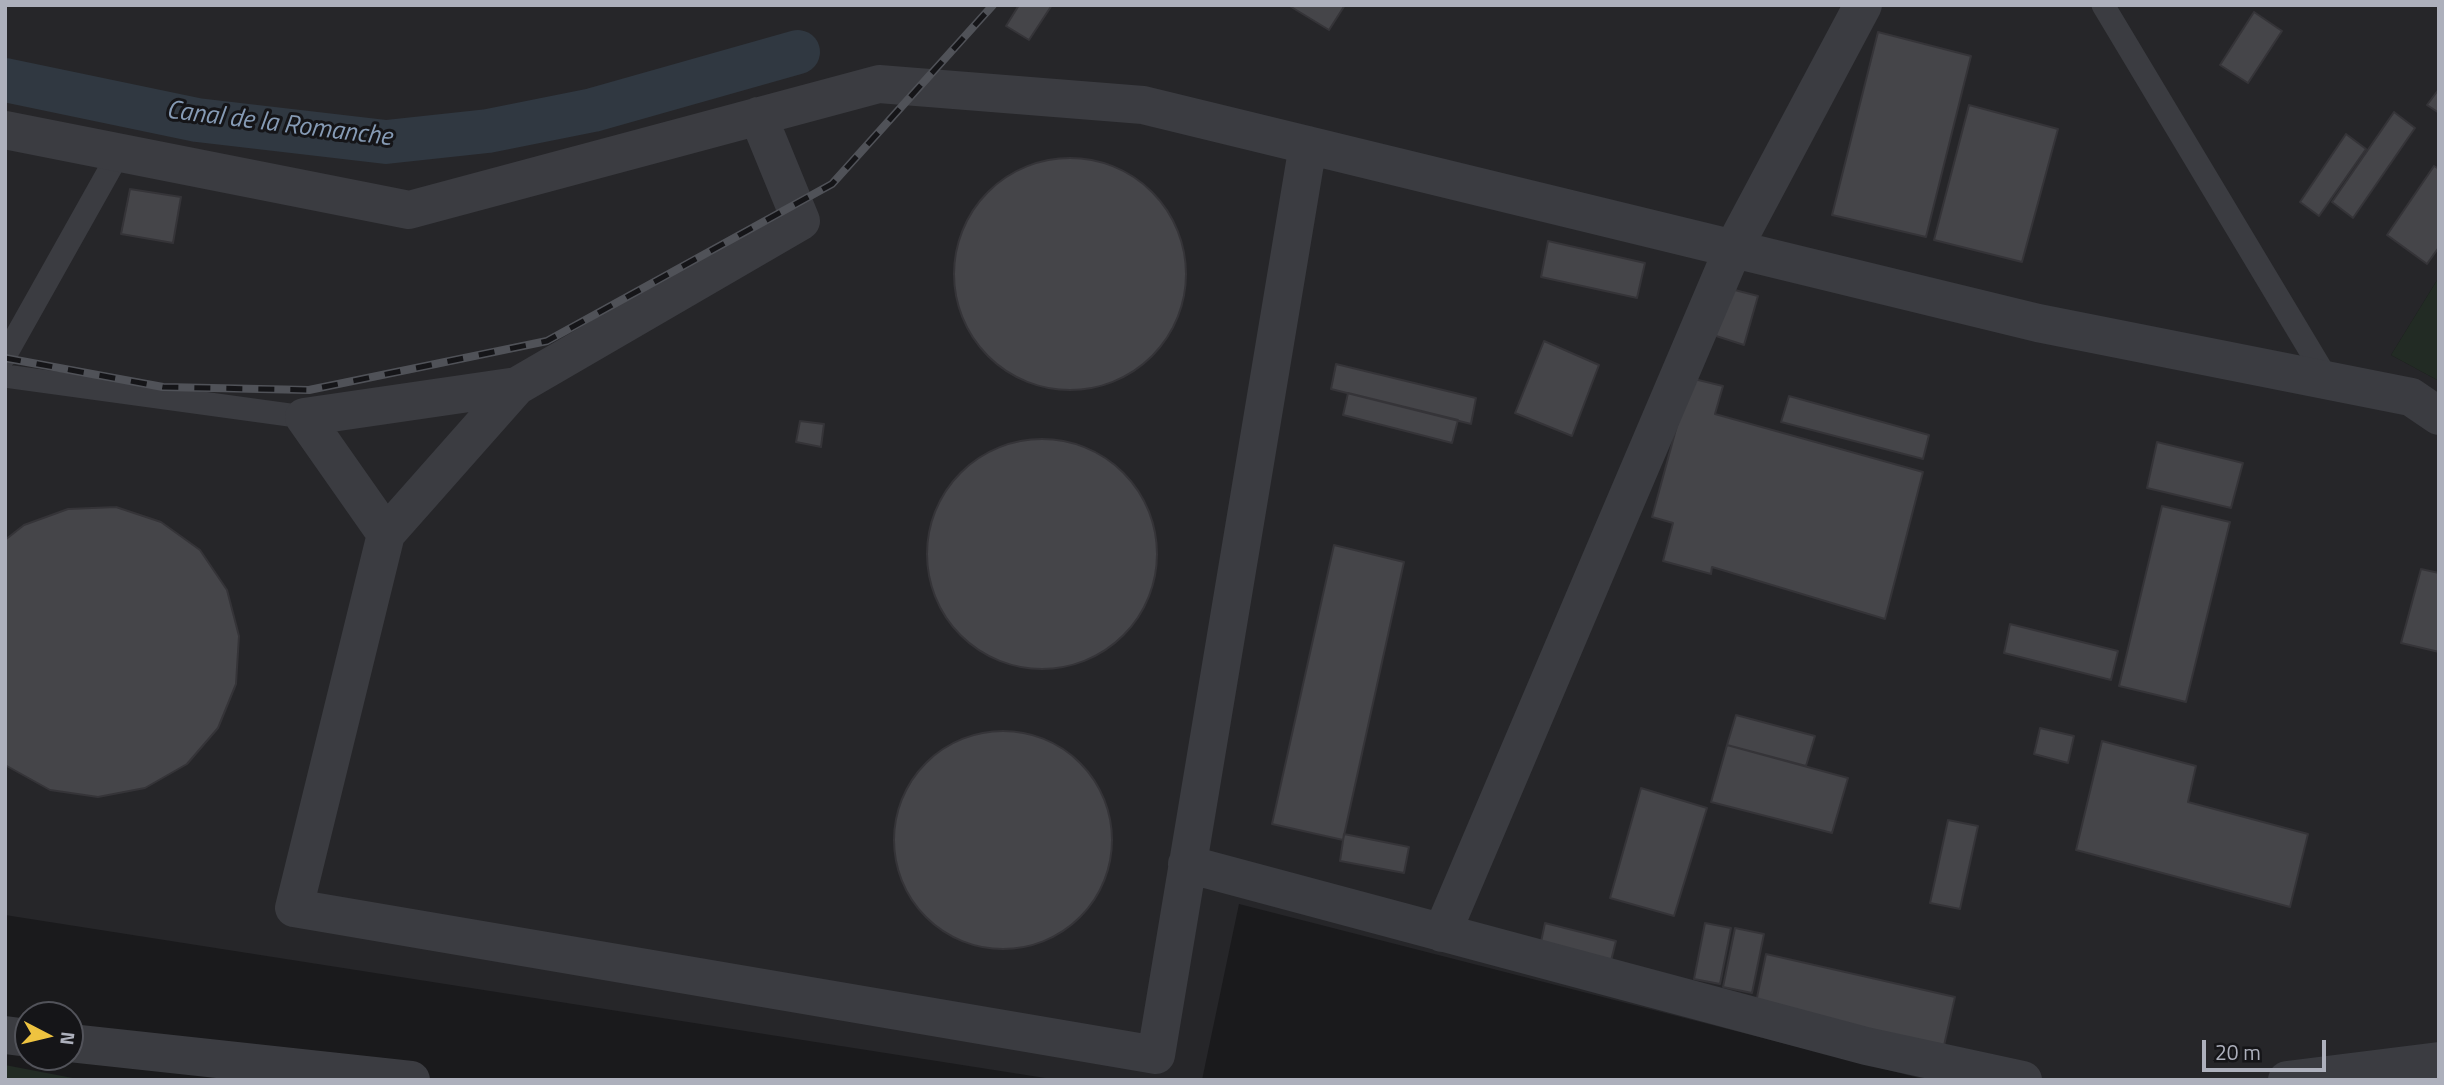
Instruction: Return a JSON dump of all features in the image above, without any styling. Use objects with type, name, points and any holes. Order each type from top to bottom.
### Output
[{"type":"street","points":[[1442,933],[1733,248],[1863,5]]},
{"type":"street","points":[[5,130],[409,210],[879,83],[1143,104],[2038,323],[2411,397],[2439,416]]},
{"type":"street","points":[[758,116],[800,221],[517,386],[386,534],[294,908],[1156,1055],[1308,145]]},
{"type":"street","points":[[386,534],[304,417],[517,386]]},
{"type":"street","points":[[1187,864],[1866,1046],[2023,1080]]},
{"type":"street","points":[[84,1044],[411,1080]]},
{"type":"street","points":[[2287,1080],[2439,1061]]},
{"type":"lane","points":[[2103,5],[2329,382]]},
{"type":"lane","points":[[5,356],[119,153]]},
{"type":"lane","points":[[5,376],[304,417]]},
{"type":"shaded area","points":[[5,5],[2439,5],[2439,277],[2391,355],[2439,381],[2439,1080],[1927,1080],[1239,904],[1202,1080],[1058,1080],[5,915]]},
{"type":"shaded area","points":[[2439,277],[2439,381],[2391,355]]},
{"type":"shaded area","points":[[5,1065],[14,1067],[14,1071],[36,1071],[83,1080],[5,1080]]},
{"type":"building","points":[[1019,5],[1052,5],[1029,40],[1006,26]]},
{"type":"building","points":[[1288,5],[1345,5],[1329,30]]},
{"type":"building","points":[[2254,12],[2282,31],[2248,83],[2220,65]]},
{"type":"building","points":[[1878,32],[1971,56],[1926,237],[1832,215]]},
{"type":"building","points":[[2439,89],[2439,113],[2427,105]]},
{"type":"building","points":[[1969,105],[2058,129],[2022,262],[1934,240]]},
{"type":"building","points":[[2394,112],[2415,128],[2353,218],[2332,202]]},
{"type":"building","points":[[2346,134],[2366,149],[2319,216],[2300,202]]},
{"type":"building","points":[[1070,158],[1093,160],[1125,172],[1144,184],[1160,200],[1181,240],[1186,274],[1184,297],[1172,329],[1160,348],[1144,364],[1104,385],[1070,390],[1047,388],[1015,376],[996,364],[980,348],[959,308],[954,274],[956,251],[968,219],[980,200],[996,184],[1036,163]]},
{"type":"building","points":[[2434,166],[2439,169],[2439,247],[2427,264],[2387,235]]},
{"type":"building","points":[[130,189],[181,197],[173,243],[121,234]]},
{"type":"building","points":[[1548,241],[1645,263],[1637,298],[1541,277]]},
{"type":"building","points":[[1727,288],[1758,296],[1744,345],[1713,335]]},
{"type":"building","points":[[1544,341],[1599,365],[1572,436],[1515,413]]},
{"type":"building","points":[[1336,364],[1476,398],[1471,424],[1331,389]]},
{"type":"building","points":[[1690,378],[1723,386],[1715,414],[1923,472],[1885,619],[1712,567],[1711,574],[1663,561],[1673,523],[1652,517]]},
{"type":"building","points":[[1348,393],[1458,420],[1452,443],[1343,415]]},
{"type":"building","points":[[1789,396],[1929,435],[1923,459],[1781,422]]},
{"type":"building","points":[[800,421],[824,424],[821,447],[796,442]]},
{"type":"building","points":[[1031,439],[1053,439],[1096,452],[1115,465],[1131,481],[1144,500],[1152,521],[1157,554],[1155,576],[1144,608],[1131,627],[1115,643],[1096,656],[1075,664],[1053,669],[1031,669],[988,656],[969,643],[953,627],[940,608],[932,587],[927,565],[927,543],[940,500],[953,481],[969,465],[988,452],[1009,444]]},
{"type":"building","points":[[2157,442],[2243,463],[2231,508],[2147,488]]},
{"type":"building","points":[[2162,506],[2230,522],[2186,702],[2119,686]]},
{"type":"building","points":[[116,507],[161,522],[200,550],[227,590],[239,636],[236,684],[218,728],[187,764],[145,788],[98,797],[50,790],[5,765],[5,540],[24,525],[68,509]]},
{"type":"building","points":[[1334,545],[1404,562],[1343,840],[1272,824]]},
{"type":"building","points":[[2421,569],[2439,573],[2439,652],[2401,643]]},
{"type":"building","points":[[2010,624],[2118,651],[2111,680],[2004,653]]},
{"type":"building","points":[[1736,715],[1815,736],[1806,766],[1727,745]]},
{"type":"building","points":[[2040,728],[2074,736],[2068,763],[2034,754]]},
{"type":"building","points":[[1003,731],[1045,739],[1080,763],[1104,798],[1112,840],[1104,882],[1080,917],[1045,941],[1003,949],[961,941],[926,917],[902,882],[894,840],[902,798],[926,763],[961,739]]},
{"type":"building","points":[[2102,741],[2196,766],[2188,802],[2308,834],[2290,907],[2076,850]]},
{"type":"building","points":[[1727,745],[1848,778],[1832,833],[1711,802]]},
{"type":"building","points":[[1641,788],[1707,808],[1674,916],[1610,898]]},
{"type":"building","points":[[1948,820],[1978,826],[1960,909],[1930,903]]},
{"type":"building","points":[[1344,834],[1409,847],[1404,873],[1340,861]]},
{"type":"building","points":[[1545,923],[1616,941],[1608,973],[1538,956]]},
{"type":"building","points":[[1705,923],[1731,928],[1720,984],[1694,979]]},
{"type":"building","points":[[1735,928],[1764,934],[1752,993],[1723,987]]},
{"type":"building","points":[[1766,954],[1955,997],[1943,1050],[1755,1007]]},
{"type":"waterway","name":"Canal de la Romanche","points":[[5,80],[197,120],[386,142],[488,131],[593,110],[798,52]]},
{"type":"railway","points":[[5,358],[163,387],[309,390],[547,341],[832,184],[993,5]]}]
